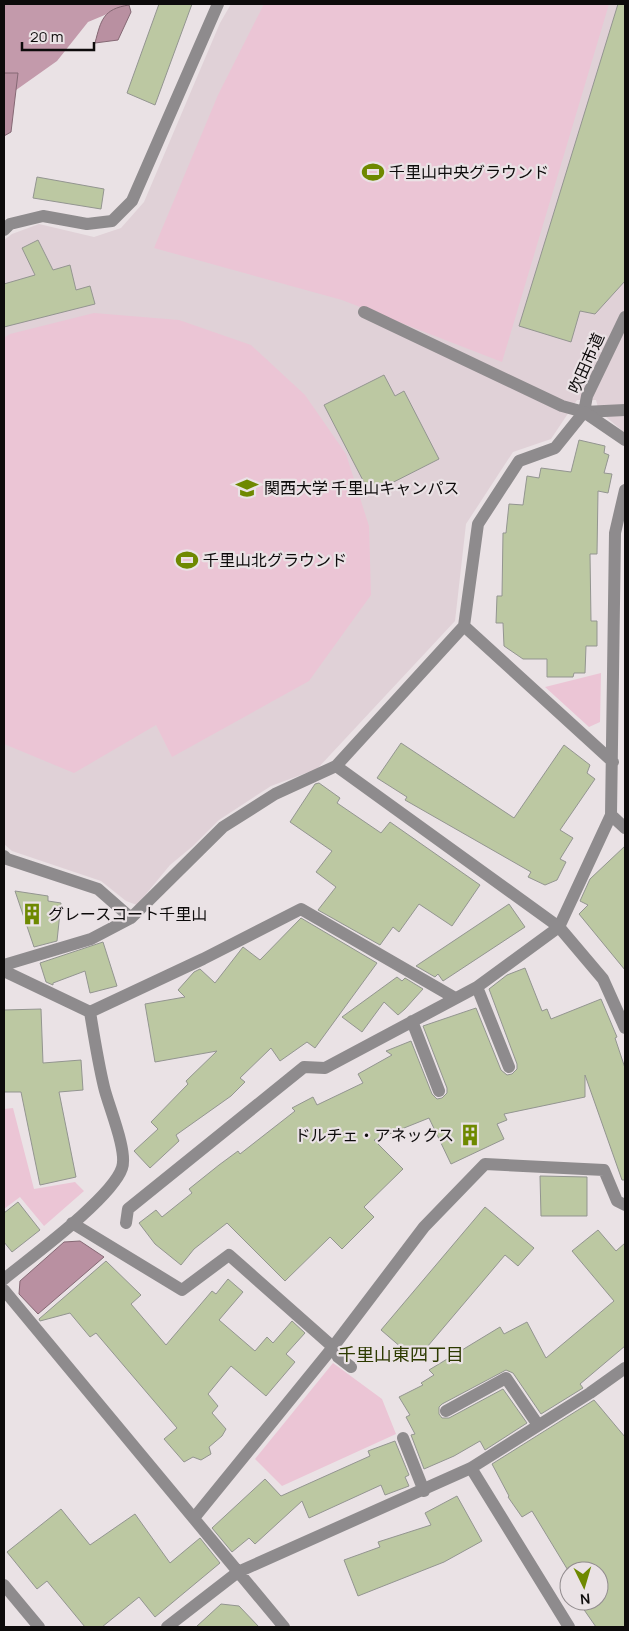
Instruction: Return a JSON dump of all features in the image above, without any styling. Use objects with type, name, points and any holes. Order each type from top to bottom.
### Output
[{"type":"street","points":[[4,230],[10,224],[44,216],[87,224],[112,221],[132,201],[218,4]]},
{"type":"street","points":[[364,312],[562,406],[584,412],[625,440]]},
{"type":"street","name":"吹田市道","points":[[625,317],[587,396],[584,412],[625,410]]},
{"type":"street","points":[[4,965],[91,939],[131,918],[224,827],[275,794],[336,766],[464,626],[478,524],[519,461],[555,448],[584,412]]},
{"type":"street","points":[[126,1223],[128,1209],[304,1067],[325,1068],[477,987],[559,927],[611,815],[615,534],[625,490]]},
{"type":"street","points":[[464,626],[613,762]]},
{"type":"street","points":[[336,766],[559,927],[603,979],[625,1028]]},
{"type":"street","points":[[611,815],[625,828]]},
{"type":"street","points":[[4,856],[7,859],[98,889],[131,918]]},
{"type":"street","points":[[90,1012],[203,959],[302,909],[455,998]]},
{"type":"street","points":[[4,971],[90,1012]]},
{"type":"street","points":[[477,987],[509,1067]]},
{"type":"street","points":[[4,1279],[72,1223],[114,1184],[123,1166],[120,1139],[104,1088],[90,1012]]},
{"type":"street","points":[[412,1022],[439,1091]]},
{"type":"street","points":[[194,1518],[333,1347],[424,1228],[485,1164],[604,1170],[617,1201],[625,1205]]},
{"type":"street","points":[[72,1223],[182,1290],[229,1255],[333,1347],[338,1356],[351,1367]]},
{"type":"street","points":[[4,1290],[284,1627]]},
{"type":"street","points":[[167,1627],[238,1572],[424,1491],[471,1468],[590,1393],[625,1368]]},
{"type":"street","points":[[446,1411],[506,1378],[538,1425]]},
{"type":"street","points":[[403,1438],[424,1491]]},
{"type":"street","points":[[471,1468],[569,1627]]},
{"type":"street","points":[[4,1585],[40,1627]]},
{"type":"shaded area","points":[[4,4],[131,4],[88,22],[57,61],[9,95],[4,95]]},
{"type":"shaded area","name":"関西大学 千里山キャンパス","points":[[231,4],[625,4],[625,433],[599,411],[596,400],[577,400],[551,439],[513,452],[466,524],[455,621],[317,769],[271,786],[219,820],[193,846],[170,865],[137,905],[126,901],[101,881],[12,851],[4,844],[4,240],[12,234],[39,224],[94,237],[121,228],[144,202],[220,23]]},
{"type":"shaded area","name":"千里山中央グラウンド","points":[[264,4],[609,4],[502,362],[342,300],[154,248],[218,95]]},
{"type":"shaded area","points":[[129,5],[131,12],[118,40],[95,43],[99,28],[108,13],[114,9]]},
{"type":"shaded area","points":[[4,73],[18,73],[11,132],[4,136]]},
{"type":"shaded area","name":"千里山北グラウンド","points":[[94,313],[179,320],[251,345],[305,395],[346,454],[369,526],[371,595],[309,681],[172,757],[156,725],[74,773],[4,744],[4,338],[10,334]]},
{"type":"shaded area","points":[[601,673],[600,722],[589,727],[545,687]]},
{"type":"shaded area","points":[[13,1108],[34,1189],[75,1182],[84,1191],[44,1226],[20,1197],[4,1209],[4,1109]]},
{"type":"shaded area","points":[[80,1241],[104,1257],[38,1314],[19,1294],[20,1281],[64,1242]]},
{"type":"shaded area","points":[[333,1363],[382,1399],[396,1434],[282,1486],[255,1459]]},
{"type":"building","points":[[159,4],[192,4],[155,105],[127,93]]},
{"type":"building","points":[[618,4],[625,4],[625,281],[595,314],[580,311],[571,342],[519,326]]},
{"type":"building","points":[[37,177],[104,189],[101,209],[33,198]]},
{"type":"building","points":[[38,240],[53,270],[70,265],[76,290],[90,286],[95,304],[4,327],[4,284],[35,275],[22,248]]},
{"type":"building","points":[[384,375],[395,396],[404,391],[439,459],[370,494],[324,405]]},
{"type":"building","points":[[579,440],[605,446],[604,453],[609,455],[604,473],[612,474],[608,493],[598,491],[597,554],[590,554],[591,621],[597,621],[597,646],[586,646],[585,673],[574,673],[573,677],[547,677],[547,659],[523,659],[504,646],[503,623],[496,623],[497,596],[502,596],[503,533],[506,533],[509,504],[523,505],[527,476],[539,478],[541,468],[571,472]]},
{"type":"building","points":[[401,743],[514,818],[564,745],[590,765],[587,773],[595,779],[560,830],[573,838],[560,859],[566,862],[557,880],[545,885],[528,877],[531,872],[405,800],[407,797],[377,778]]},
{"type":"building","points":[[319,783],[340,798],[337,803],[381,833],[390,822],[480,885],[452,926],[419,904],[399,932],[393,927],[380,945],[318,910],[336,887],[316,872],[332,851],[290,822],[315,784]]},
{"type":"building","points":[[625,846],[625,970],[579,914],[588,905],[580,901],[590,879]]},
{"type":"building","points":[[15,891],[48,896],[48,901],[61,903],[57,941],[34,947]]},
{"type":"building","points":[[509,904],[525,927],[443,981],[438,974],[435,977],[416,966]]},
{"type":"building","points":[[301,918],[377,963],[315,1048],[307,1042],[280,1061],[271,1048],[240,1078],[245,1082],[231,1096],[176,1135],[179,1141],[150,1168],[134,1151],[158,1129],[151,1122],[188,1084],[186,1081],[217,1051],[155,1062],[145,1004],[185,997],[178,990],[194,972],[200,969],[215,983],[243,947],[260,960]]},
{"type":"building","points":[[103,942],[117,986],[90,993],[85,971],[53,983],[53,985],[46,982],[40,963]]},
{"type":"building","points":[[525,968],[542,1011],[547,1009],[551,1019],[601,999],[617,1037],[615,1038],[625,1068],[625,1180],[622,1180],[585,1075],[585,1097],[504,1114],[507,1120],[497,1124],[504,1139],[451,1164],[429,1118],[374,1140],[403,1169],[364,1207],[374,1217],[342,1249],[330,1237],[285,1281],[227,1223],[194,1249],[181,1265],[155,1244],[139,1223],[156,1210],[162,1217],[192,1193],[189,1189],[219,1165],[238,1151],[240,1154],[295,1111],[292,1108],[313,1097],[317,1105],[363,1083],[358,1074],[392,1055],[386,1051],[411,1041],[432,1094],[437,1099],[442,1098],[447,1093],[447,1088],[423,1026],[476,1008],[501,1070],[507,1075],[512,1074],[517,1069],[517,1064],[489,989],[507,975]]},
{"type":"building","points":[[397,977],[402,981],[405,978],[423,989],[398,1015],[384,1002],[362,1032],[342,1017]]},
{"type":"building","points":[[41,1009],[43,1063],[81,1060],[83,1090],[59,1092],[76,1177],[40,1185],[21,1092],[4,1092],[4,1010]]},
{"type":"building","points":[[540,1176],[587,1177],[587,1216],[541,1216]]},
{"type":"building","points":[[18,1202],[40,1230],[12,1252],[4,1242],[4,1213]]},
{"type":"building","points":[[485,1207],[534,1248],[518,1266],[505,1255],[416,1360],[381,1330]]},
{"type":"building","points":[[598,1230],[616,1251],[625,1243],[625,1346],[580,1384],[583,1388],[541,1414],[513,1373],[506,1370],[442,1404],[439,1407],[439,1414],[442,1418],[449,1418],[503,1389],[527,1423],[485,1450],[480,1441],[454,1456],[424,1469],[411,1435],[415,1434],[406,1417],[410,1415],[399,1397],[423,1385],[421,1383],[434,1375],[429,1370],[500,1327],[504,1334],[527,1322],[546,1358],[614,1301],[572,1251]]},
{"type":"building","points":[[106,1261],[141,1295],[131,1304],[166,1345],[212,1291],[216,1294],[228,1279],[243,1292],[219,1320],[255,1351],[267,1337],[273,1343],[292,1321],[305,1333],[286,1354],[295,1362],[266,1396],[231,1366],[208,1394],[218,1406],[212,1413],[226,1429],[222,1436],[209,1447],[211,1454],[201,1460],[193,1457],[184,1462],[164,1439],[177,1428],[96,1333],[90,1337],[70,1313],[40,1321],[39,1319]]},
{"type":"building","points":[[594,1400],[625,1437],[625,1627],[596,1627],[585,1611],[609,1611],[609,1561],[562,1561],[532,1511],[522,1517],[508,1497],[492,1464]]},
{"type":"building","points":[[395,1441],[409,1475],[405,1477],[409,1486],[385,1495],[381,1485],[309,1518],[302,1501],[255,1544],[249,1538],[232,1552],[212,1528],[265,1479],[281,1496],[370,1456],[368,1451]]},
{"type":"building","points":[[457,1496],[482,1541],[444,1562],[358,1596],[344,1560],[380,1547],[378,1542],[431,1525],[425,1513]]},
{"type":"building","points":[[61,1509],[90,1545],[135,1514],[170,1563],[200,1538],[220,1563],[155,1617],[139,1597],[102,1627],[85,1627],[47,1581],[37,1589],[7,1552]]},
{"type":"building","points":[[221,1604],[239,1606],[259,1627],[196,1627]]},
{"type":"place","name":"千里山中央グラウンド","points":[[373,172]]},
{"type":"place","name":"関西大学 千里山キャンパス","points":[[247,488]]},
{"type":"place","name":"千里山北グラウンド","points":[[187,560]]},
{"type":"place","name":"グレースコート千里山","points":[[32,914]]},
{"type":"place","name":"ドルチェ・アネックス","points":[[470,1135]]},
{"type":"district","name":"千里山東四丁目","points":[[401,1354]]}]
